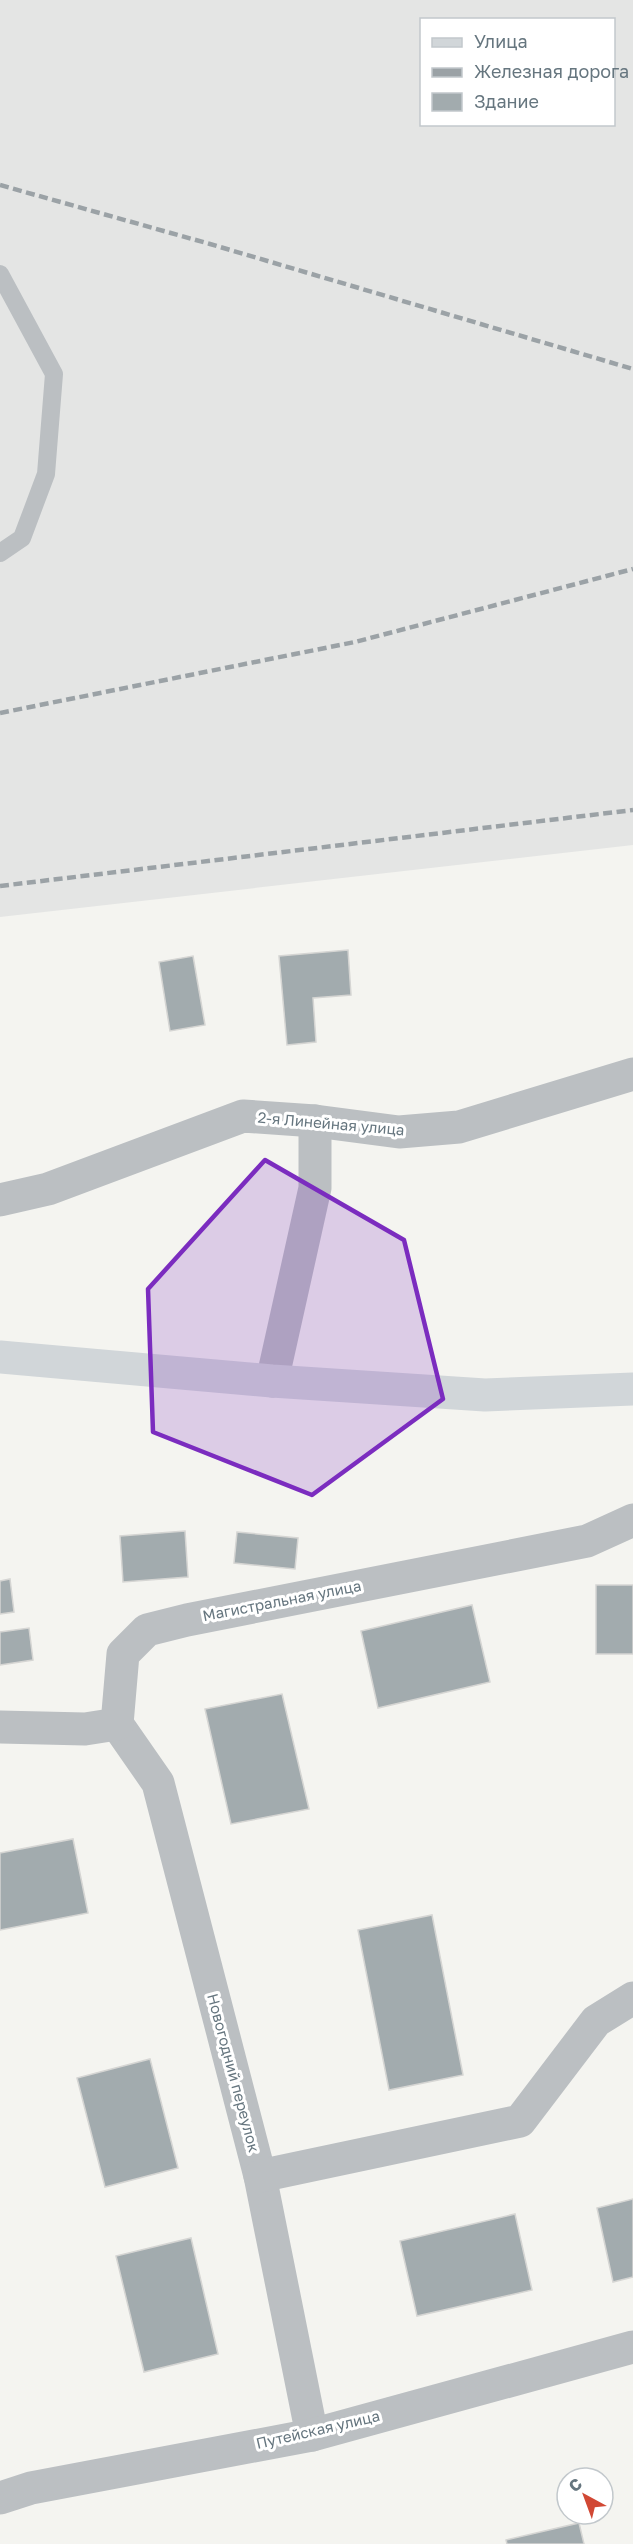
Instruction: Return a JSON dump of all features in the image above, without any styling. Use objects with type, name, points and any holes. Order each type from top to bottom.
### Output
[{"type":"street","name":"2-я Линейная улица","points":[[0,1200],[48,1189],[243,1116],[315,1121],[399,1132],[459,1127],[633,1074]]},
{"type":"street","points":[[272,1381],[315,1188],[315,1121]]},
{"type":"street","points":[[0,1358],[272,1381],[485,1395],[633,1389]]},
{"type":"street","name":"Магистральная улица","points":[[117,1724],[123,1654],[147,1630],[199,1617],[586,1541],[633,1520]]},
{"type":"street","points":[[0,1727],[85,1729],[117,1724]]},
{"type":"street","name":"Новогодний переулок","points":[[117,1724],[158,1783],[260,2176],[312,2435]]},
{"type":"street","points":[[260,2176],[520,2121],[596,2021],[633,1998]]},
{"type":"street","name":"Путейская улица","points":[[0,2498],[31,2488],[312,2435],[633,2347]]},
{"type":"lane","points":[[0,274],[54,374],[46,474],[22,538],[0,553]]},
{"type":"highlighted area","points":[[265,1160],[404,1240],[443,1399],[312,1495],[153,1432],[148,1289]]},
{"type":"shaded area","points":[[0,0],[633,0],[633,845],[0,917]]},
{"type":"building","points":[[348,950],[351,995],[313,998],[316,1042],[287,1045],[279,956]]},
{"type":"building","points":[[193,956],[205,1025],[170,1031],[159,962]]},
{"type":"building","points":[[185,1531],[188,1577],[123,1582],[120,1536]]},
{"type":"building","points":[[237,1532],[298,1538],[295,1569],[234,1563]]},
{"type":"building","points":[[10,1579],[14,1612],[0,1614],[0,1581]]},
{"type":"building","points":[[596,1585],[633,1585],[633,1654],[596,1654]]},
{"type":"building","points":[[472,1605],[490,1682],[378,1708],[361,1631]]},
{"type":"building","points":[[29,1628],[33,1660],[0,1665],[0,1632]]},
{"type":"building","points":[[282,1694],[309,1809],[231,1824],[205,1709]]},
{"type":"building","points":[[73,1839],[88,1913],[0,1930],[0,1853]]},
{"type":"building","points":[[432,1915],[463,2075],[389,2090],[358,1930]]},
{"type":"building","points":[[150,2059],[178,2168],[105,2187],[77,2078]]},
{"type":"building","points":[[633,2199],[633,2277],[613,2282],[597,2208]]},
{"type":"building","points":[[515,2214],[532,2290],[417,2316],[400,2241]]},
{"type":"building","points":[[191,2238],[218,2354],[144,2372],[116,2256]]},
{"type":"building","points":[[566,2526],[580,2526],[584,2544],[507,2544],[506,2540]]},
{"type":"railway","points":[[0,185],[210,244],[633,369]]},
{"type":"railway","points":[[0,713],[355,642],[633,569]]},
{"type":"railway","points":[[0,886],[633,810]]}]
